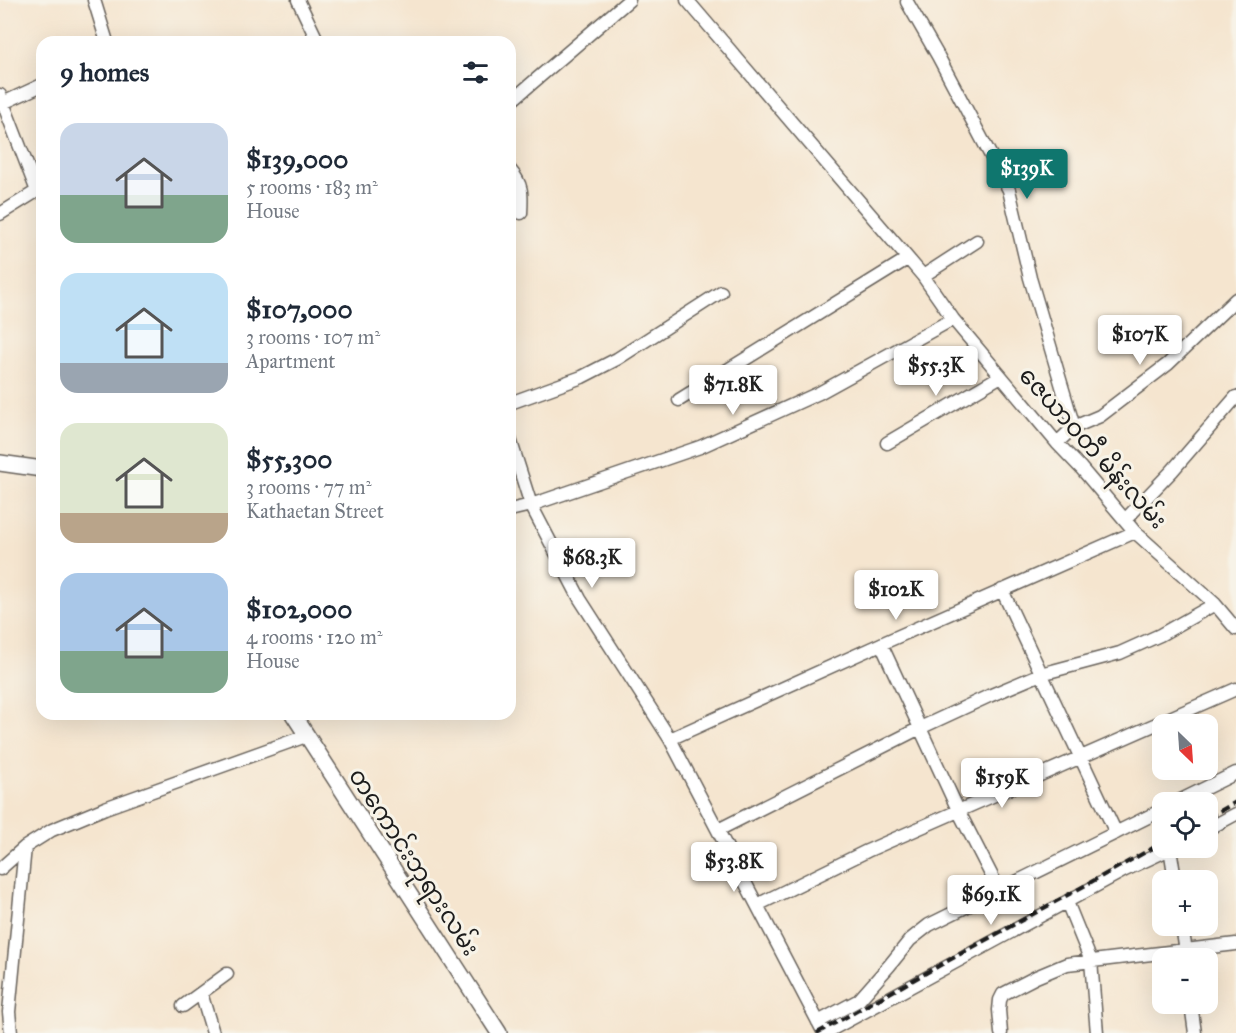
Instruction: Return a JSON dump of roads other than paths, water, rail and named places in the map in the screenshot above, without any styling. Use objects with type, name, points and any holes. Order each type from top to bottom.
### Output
[{"type":"main road","points":[[0,463],[36,468]]},
{"type":"main road","name":"တကောင်းဘုရားလမ်း","points":[[297,720],[499,1033]]},
{"type":"street","points":[[94,0],[105,36]]},
{"type":"street","points":[[298,0],[315,36]]},
{"type":"street","points":[[516,97],[629,0]]},
{"type":"street","name":"ဇေယာဝတီ မိန်းလမ်း","points":[[687,0],[923,276],[953,319],[1056,443],[1081,468],[1135,531],[1215,604],[1236,629]]},
{"type":"street","points":[[907,2],[1009,190],[1030,278],[1074,427]]},
{"type":"street","points":[[36,87],[2,99],[36,183]]},
{"type":"street","points":[[516,178],[522,192],[521,213]]},
{"type":"street","points":[[0,214],[36,192]]},
{"type":"street","points":[[923,276],[977,241]]},
{"type":"street","points":[[679,399],[907,259]]},
{"type":"street","points":[[516,401],[582,377],[617,359],[720,292]]},
{"type":"street","points":[[1056,443],[1074,427],[1100,416],[1168,364],[1236,299]]},
{"type":"street","points":[[516,509],[700,447],[819,393],[953,319]]},
{"type":"street","points":[[887,443],[1001,376]]},
{"type":"street","points":[[1125,520],[1172,471],[1236,397]]},
{"type":"street","points":[[516,458],[531,505],[580,599],[670,739],[822,1029]]},
{"type":"street","points":[[670,739],[1135,531]]},
{"type":"street","points":[[1002,591],[1116,833]]},
{"type":"street","points":[[718,830],[988,696],[1041,674],[1120,652],[1160,635],[1215,604]]},
{"type":"street","points":[[881,644],[958,812],[999,890]]},
{"type":"street","points":[[757,905],[867,851],[1236,689]]},
{"type":"street","points":[[0,869],[26,847],[52,830],[105,808],[306,736]]},
{"type":"street","points":[[1197,792],[1236,773]]},
{"type":"street","points":[[1218,824],[1236,814]]},
{"type":"street","points":[[822,1029],[859,1000],[910,940],[929,925],[1152,815]]},
{"type":"street","points":[[11,1033],[9,1012],[26,847]]},
{"type":"street","points":[[822,1029],[1152,857]]},
{"type":"street","points":[[1067,902],[1091,961],[1097,1033]]},
{"type":"street","points":[[1216,948],[1236,944]]},
{"type":"street","points":[[1001,1033],[999,1010],[1003,994],[1036,977],[1068,964],[1152,957]]},
{"type":"street","points":[[183,1006],[227,974]]},
{"type":"street","points":[[201,993],[213,1033]]},
{"type":"street","points":[[1192,1014],[1195,1033]]},
{"type":"railway","points":[[1218,812],[1236,802]]},
{"type":"railway","points":[[817,1033],[1152,849]]}]
